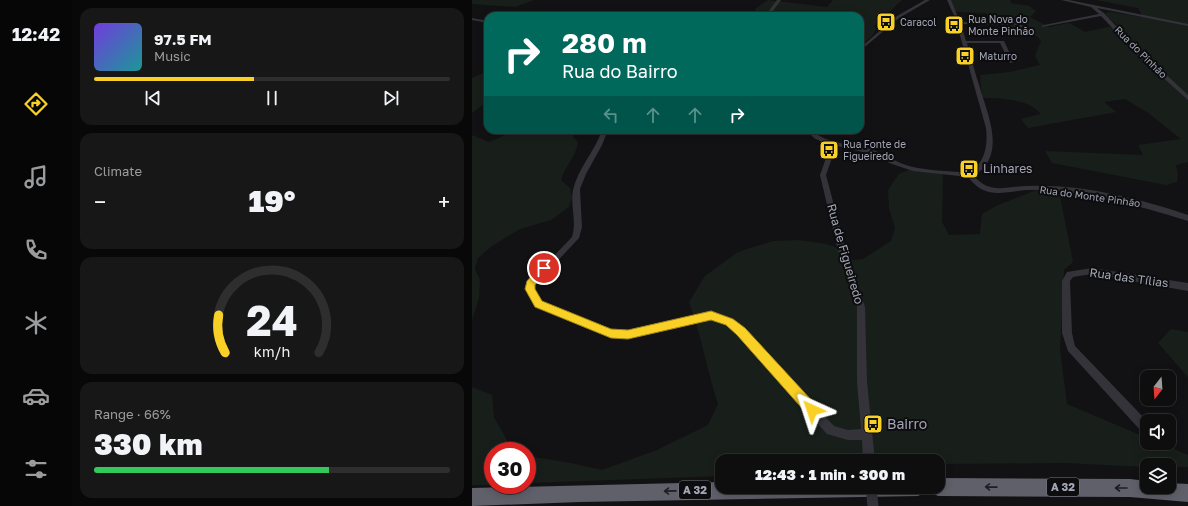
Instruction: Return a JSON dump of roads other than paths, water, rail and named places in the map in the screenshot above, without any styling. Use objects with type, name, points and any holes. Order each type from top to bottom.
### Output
[{"type":"highway","name":"A 32","points":[[945,487],[1130,488],[1188,493]]},
{"type":"highway","name":"A 32","points":[[472,497],[604,492],[715,490]]},
{"type":"street","points":[[770,12],[778,1],[773,0]]},
{"type":"street","points":[[864,46],[894,20],[928,0]]},
{"type":"street","points":[[813,134],[825,141],[869,150],[894,163],[913,169],[970,175],[975,173],[988,154],[990,142],[988,126],[964,42],[949,0]]},
{"type":"street","points":[[1063,0],[1188,25]]},
{"type":"street","name":"Rua do Pinhão","points":[[1093,7],[1103,14],[1148,62],[1188,98]]},
{"type":"street","points":[[1044,26],[1103,14]]},
{"type":"street","points":[[472,19],[484,21]]},
{"type":"street","points":[[957,23],[1020,24],[1026,32]]},
{"type":"street","points":[[964,42],[1002,42],[1012,62]]},
{"type":"street","points":[[604,134],[603,140],[577,189],[578,230],[575,238],[531,284],[530,289],[538,304],[611,334],[628,334],[711,315],[729,322],[741,332],[831,430],[848,435],[866,434]]},
{"type":"street","name":"Rua de Figueiredo","points":[[825,141],[829,158],[823,175],[841,247],[861,307],[862,382],[868,454]]},
{"type":"street","name":"Rua do Monte Pinhão","points":[[970,175],[976,185],[999,192],[1020,187],[1046,188],[1154,206],[1188,218]]},
{"type":"street","name":"Rua das Tílias","points":[[1140,421],[1071,348],[1067,333],[1065,290],[1070,274],[1092,271],[1188,287]]},
{"type":"street","points":[[872,494],[873,506]]},
{"type":"place","name":"Caracol","points":[[886,22]]},
{"type":"place","name":"Rua Nova do Monte Pinhão","points":[[954,25]]},
{"type":"place","name":"Maturro","points":[[965,56]]},
{"type":"place","name":"Rua Fonte de Figueiredo","points":[[829,150]]},
{"type":"place","name":"Linhares","points":[[969,169]]},
{"type":"place","name":"Bairro","points":[[873,424]]}]
